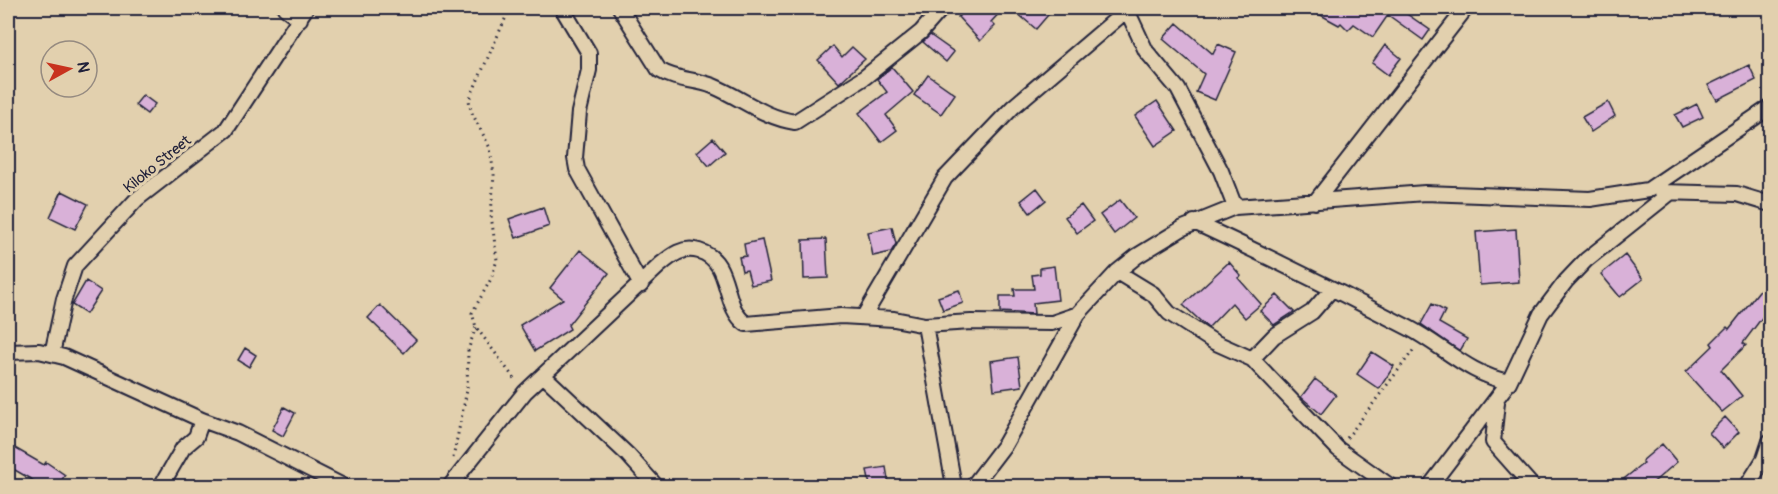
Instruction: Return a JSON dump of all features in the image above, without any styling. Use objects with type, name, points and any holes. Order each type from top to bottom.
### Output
[{"type":"street","points":[[285,8],[303,13]]},
{"type":"street","points":[[562,8],[589,53],[589,70],[579,112],[575,158],[577,169],[625,251],[641,285]]},
{"type":"street","points":[[620,8],[659,70],[669,76],[712,86],[769,116],[795,122],[865,77],[921,32],[942,8]]},
{"type":"street","points":[[1315,202],[1466,8]]},
{"type":"street","points":[[864,316],[945,178],[1014,107],[1126,9],[1146,51],[1183,98],[1221,171],[1235,207]]},
{"type":"street","name":"Kiloko Street","points":[[52,354],[64,299],[75,266],[137,200],[226,130],[303,13]]},
{"type":"street","points":[[1648,190],[1770,107]]},
{"type":"street","points":[[974,486],[1005,444],[1078,314],[1117,272],[1159,241],[1194,222],[1235,207],[1434,193],[1590,199],[1648,190],[1670,194],[1737,194],[1770,203],[1770,187]]},
{"type":"street","points":[[1430,486],[1509,382],[1541,315],[1566,281],[1586,260],[1670,194]]},
{"type":"street","points":[[1194,222],[1332,289],[1423,337],[1476,372],[1509,382]]},
{"type":"street","points":[[450,486],[525,392],[673,255],[682,250],[692,250],[712,258],[722,271],[735,314],[746,324],[841,316],[864,316],[925,326],[971,322],[1052,323],[1078,314]]},
{"type":"street","points":[[1117,272],[1153,294],[1169,313],[1214,342],[1252,359],[1338,449],[1390,486]]},
{"type":"street","points":[[1252,359],[1274,336],[1312,312],[1332,289]]},
{"type":"street","points":[[925,326],[950,452],[954,486]]},
{"type":"street","points":[[8,352],[39,351],[52,354],[202,420],[238,433],[343,486]]},
{"type":"street","points":[[543,375],[628,455],[656,486]]},
{"type":"street","points":[[1497,400],[1493,442],[1533,486]]},
{"type":"street","points":[[161,486],[183,448],[196,437],[202,420]]},
{"type":"street","points":[[1747,486],[1764,459],[1770,441]]},
{"type":"path","points":[[510,8],[469,100],[471,111],[490,148],[494,175],[491,215],[497,260],[491,279],[472,313],[476,327],[525,392]]},
{"type":"path","points":[[452,465],[467,390],[468,350],[476,327]]},
{"type":"path","points":[[1338,449],[1389,386],[1423,337]]},
{"type":"building","points":[[968,8],[1004,8],[991,22],[995,26],[980,41],[958,17]]},
{"type":"building","points":[[1011,8],[1054,8],[1036,29]]},
{"type":"building","points":[[1308,8],[1398,8],[1430,30],[1423,40],[1388,15],[1373,37],[1354,24],[1348,30],[1341,23],[1339,25]]},
{"type":"building","points":[[1177,23],[1213,54],[1218,44],[1236,52],[1215,100],[1196,92],[1204,74],[1163,39]]},
{"type":"building","points":[[930,35],[954,52],[946,62],[923,42]]},
{"type":"building","points":[[1385,45],[1401,58],[1388,75],[1372,63]]},
{"type":"building","points":[[833,46],[842,57],[852,47],[865,59],[839,83],[818,60]]},
{"type":"building","points":[[1749,65],[1756,80],[1717,100],[1708,85]]},
{"type":"building","points":[[892,67],[913,92],[886,115],[897,130],[881,142],[859,113],[887,92],[877,79]]},
{"type":"building","points":[[928,75],[955,94],[941,114],[914,95]]},
{"type":"building","points":[[143,95],[155,104],[147,114],[135,105]]},
{"type":"building","points":[[1157,101],[1177,131],[1155,146],[1135,116]]},
{"type":"building","points":[[1608,102],[1615,116],[1591,132],[1582,117]]},
{"type":"building","points":[[1697,104],[1703,117],[1682,127],[1675,115]]},
{"type":"building","points":[[713,138],[725,152],[709,166],[697,152]]},
{"type":"building","points":[[1037,188],[1046,200],[1030,213],[1021,201]]},
{"type":"building","points":[[62,191],[88,204],[75,229],[50,217]]},
{"type":"building","points":[[1120,200],[1134,218],[1114,234],[1100,215]]},
{"type":"building","points":[[1081,205],[1093,221],[1077,233],[1065,217]]},
{"type":"building","points":[[543,207],[549,226],[516,238],[509,219]]},
{"type":"building","points":[[892,227],[896,244],[891,252],[873,256],[868,232]]},
{"type":"building","points":[[1516,229],[1519,282],[1480,285],[1476,232]]},
{"type":"building","points":[[826,239],[828,278],[804,279],[803,240]]},
{"type":"building","points":[[762,240],[771,281],[751,285],[747,270],[742,271],[739,257],[746,256],[744,244]]},
{"type":"building","points":[[580,250],[609,273],[568,325],[570,329],[535,351],[520,325],[563,299],[550,288]]},
{"type":"building","points":[[1625,255],[1643,279],[1620,297],[1601,274]]},
{"type":"building","points":[[1229,262],[1241,276],[1238,278],[1261,304],[1245,318],[1232,303],[1208,328],[1183,305]]},
{"type":"building","points":[[1054,266],[1058,300],[1033,303],[1034,314],[1000,312],[1000,296],[1015,296],[1014,289],[1034,289],[1032,275],[1040,274],[1040,268]]},
{"type":"building","points":[[1770,277],[1770,307],[1743,343],[1746,345],[1721,370],[1742,396],[1722,412],[1686,372],[1713,346],[1711,343],[1727,327],[1729,329]]},
{"type":"building","points":[[86,281],[101,291],[86,314],[72,305]]},
{"type":"building","points":[[959,290],[963,303],[943,310],[938,297]]},
{"type":"building","points":[[1277,295],[1294,312],[1274,325],[1260,311]]},
{"type":"building","points":[[1432,304],[1445,311],[1439,323],[1467,339],[1460,351],[1421,324]]},
{"type":"building","points":[[380,305],[416,340],[404,353],[368,318]]},
{"type":"building","points":[[245,348],[256,355],[249,367],[238,360]]},
{"type":"building","points":[[1372,352],[1394,366],[1379,389],[1357,374]]},
{"type":"building","points":[[1018,357],[1022,386],[994,390],[991,361]]},
{"type":"building","points":[[1315,379],[1336,395],[1321,414],[1301,397]]},
{"type":"building","points":[[284,407],[295,413],[283,436],[272,430]]},
{"type":"building","points":[[1725,417],[1739,432],[1723,448],[1709,433]]},
{"type":"building","points":[[1662,444],[1677,462],[1649,486],[1615,486],[1644,463],[1642,461]]},
{"type":"building","points":[[13,447],[44,465],[46,462],[65,475],[58,486],[30,486],[34,481],[8,466],[8,457]]},
{"type":"building","points":[[886,467],[889,486],[870,486],[867,470]]}]
